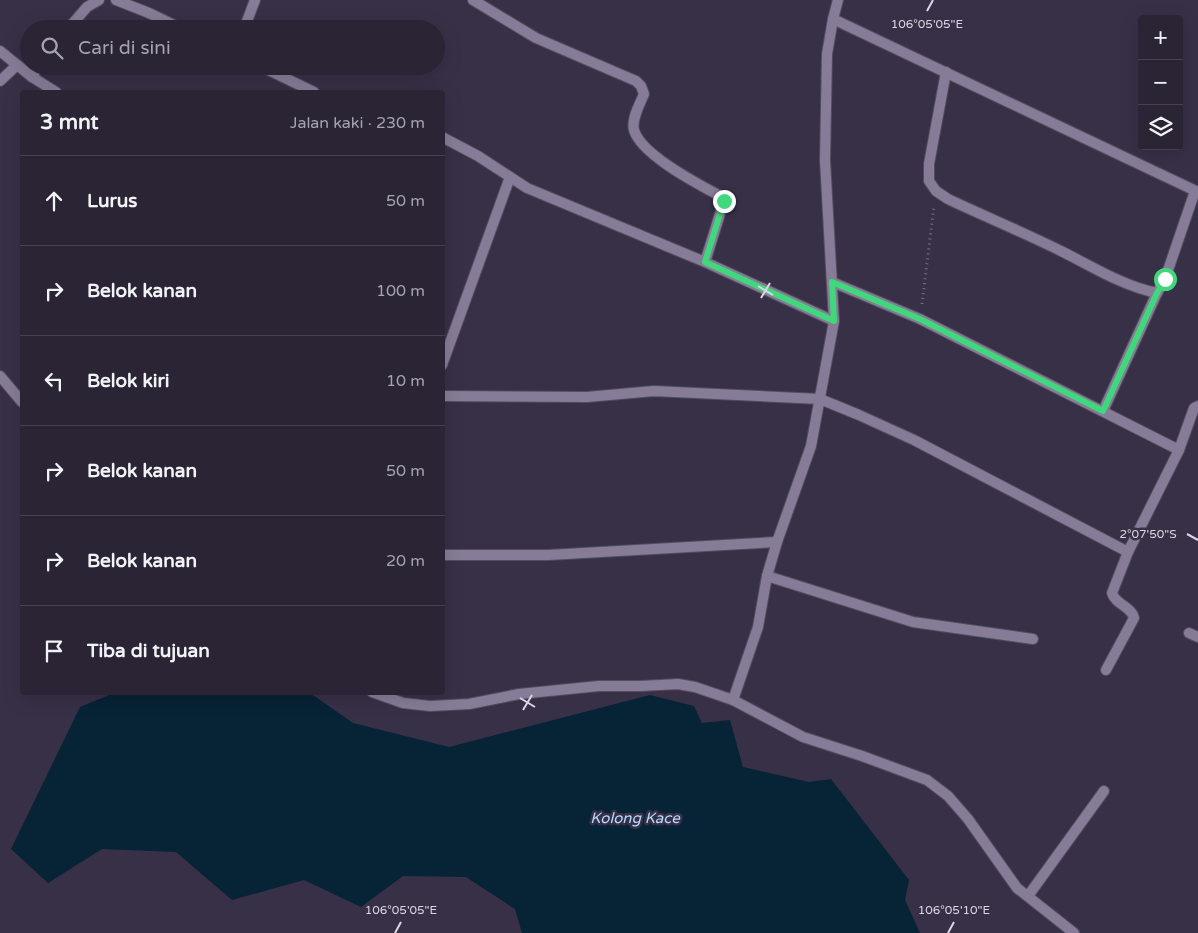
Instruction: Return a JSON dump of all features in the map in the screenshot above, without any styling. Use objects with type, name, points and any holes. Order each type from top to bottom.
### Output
[{"type":"street","points":[[76,20],[87,7],[99,0]]},
{"type":"street","points":[[116,0],[163,20]]},
{"type":"street","points":[[247,20],[255,0]]},
{"type":"street","points":[[473,0],[536,38],[636,81],[641,86],[644,94],[634,120],[634,130],[640,142],[661,162],[722,197],[724,201],[705,262]]},
{"type":"street","points":[[733,700],[758,627],[767,576],[777,542],[811,446],[834,321],[825,160],[828,54],[838,0]]},
{"type":"street","points":[[833,19],[1196,191],[1165,279],[1103,411]]},
{"type":"street","points":[[0,52],[20,67]]},
{"type":"street","points":[[0,81],[17,65]]},
{"type":"street","points":[[946,72],[929,164],[929,181],[936,191],[948,199],[1123,282],[1157,293]]},
{"type":"street","points":[[30,75],[53,90]]},
{"type":"street","points":[[279,75],[310,90]]},
{"type":"street","points":[[445,139],[478,156],[527,188],[705,262],[834,321]]},
{"type":"street","points":[[445,357],[510,177]]},
{"type":"street","points":[[832,282],[920,319],[1179,450]]},
{"type":"street","points":[[0,376],[20,400]]},
{"type":"street","points":[[445,396],[587,397],[654,391],[820,399],[914,440],[1128,552]]},
{"type":"street","points":[[1106,670],[1134,618],[1132,612],[1120,604],[1112,596],[1112,593],[1128,552],[1179,450],[1194,408],[1198,406]]},
{"type":"street","points":[[445,555],[548,555],[777,542]]},
{"type":"street","points":[[767,576],[913,622],[1034,638]]},
{"type":"street","points":[[380,695],[402,703],[430,706],[469,704],[518,694],[581,687],[678,684],[695,687],[733,700],[803,737],[927,780],[948,796],[968,819],[1017,888],[1074,933]]},
{"type":"street","points":[[1028,896],[1104,791]]},
{"type":"path","points":[[920,319],[936,191]]},
{"type":"water","name":"Kolong Kace","points":[[109,695],[313,695],[353,723],[449,747],[650,695],[694,706],[702,723],[730,720],[743,767],[809,782],[831,779],[909,880],[905,900],[920,933],[522,933],[515,909],[466,877],[403,876],[361,907],[304,880],[232,900],[176,852],[102,849],[48,883],[11,849],[80,707]]},
{"type":"route","points":[[724,201],[705,262],[834,321],[832,282],[920,319],[1103,411],[1165,279]]}]
